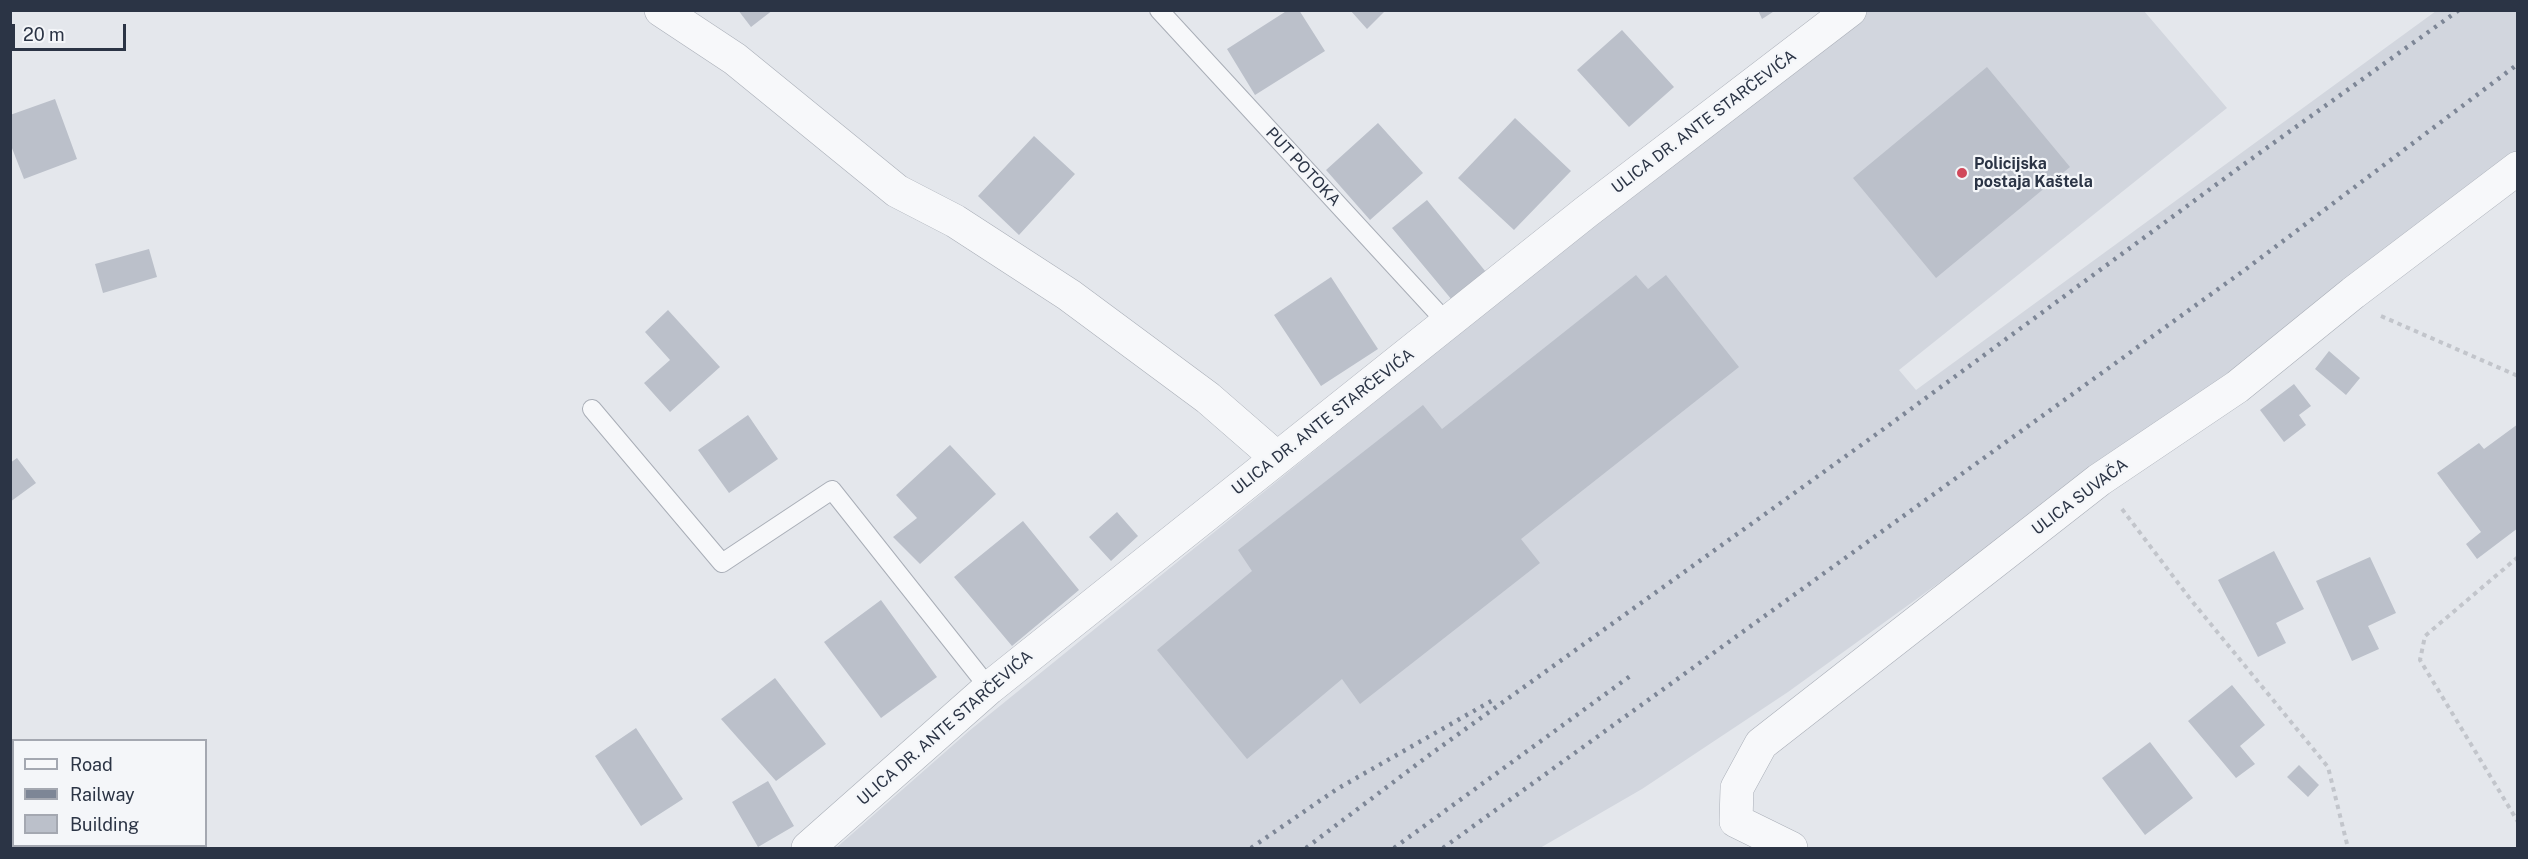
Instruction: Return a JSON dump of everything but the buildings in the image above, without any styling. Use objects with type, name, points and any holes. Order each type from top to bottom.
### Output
[{"type":"street","points":[[661,10],[735,59],[897,191],[955,222],[1069,296],[1208,398],[1277,458]]},
{"type":"street","name":"ULICA DR. ANTE STARČEVIĆA","points":[[808,849],[989,688],[1586,212],[1850,10]]},
{"type":"street","name":"ULICA SUVAČA","points":[[1791,849],[1736,821],[1737,788],[1761,744],[2099,480],[2237,387],[2353,293],[2517,168]]},
{"type":"lane","name":"PUT POTOKA","points":[[1159,10],[1447,323]]},
{"type":"lane","points":[[592,409],[722,562],[832,490],[989,688]]},
{"type":"path","points":[[2353,293],[2378,315],[2517,376]]},
{"type":"path","points":[[2099,480],[2191,600],[2328,767],[2348,849]]},
{"type":"path","points":[[2517,557],[2425,636],[2420,660],[2517,822]]},
{"type":"shaded area","points":[[1867,11],[2144,11],[2227,108],[1899,370],[1916,390],[2436,11],[2517,11],[2517,159],[2229,381],[2073,486],[1788,692],[1642,789],[1540,848],[836,848],[969,731],[1700,138]]},
{"type":"railway","points":[[1306,848],[1432,753],[1885,428],[2247,162],[2459,10]]},
{"type":"railway","points":[[1443,848],[2246,269],[2518,64]]},
{"type":"railway","points":[[1394,848],[1633,674]]},
{"type":"railway","points":[[1251,848],[1337,789],[1493,700]]},
{"type":"place","name":"Policijska postaja Kaštela","points":[[1962,173]]}]
